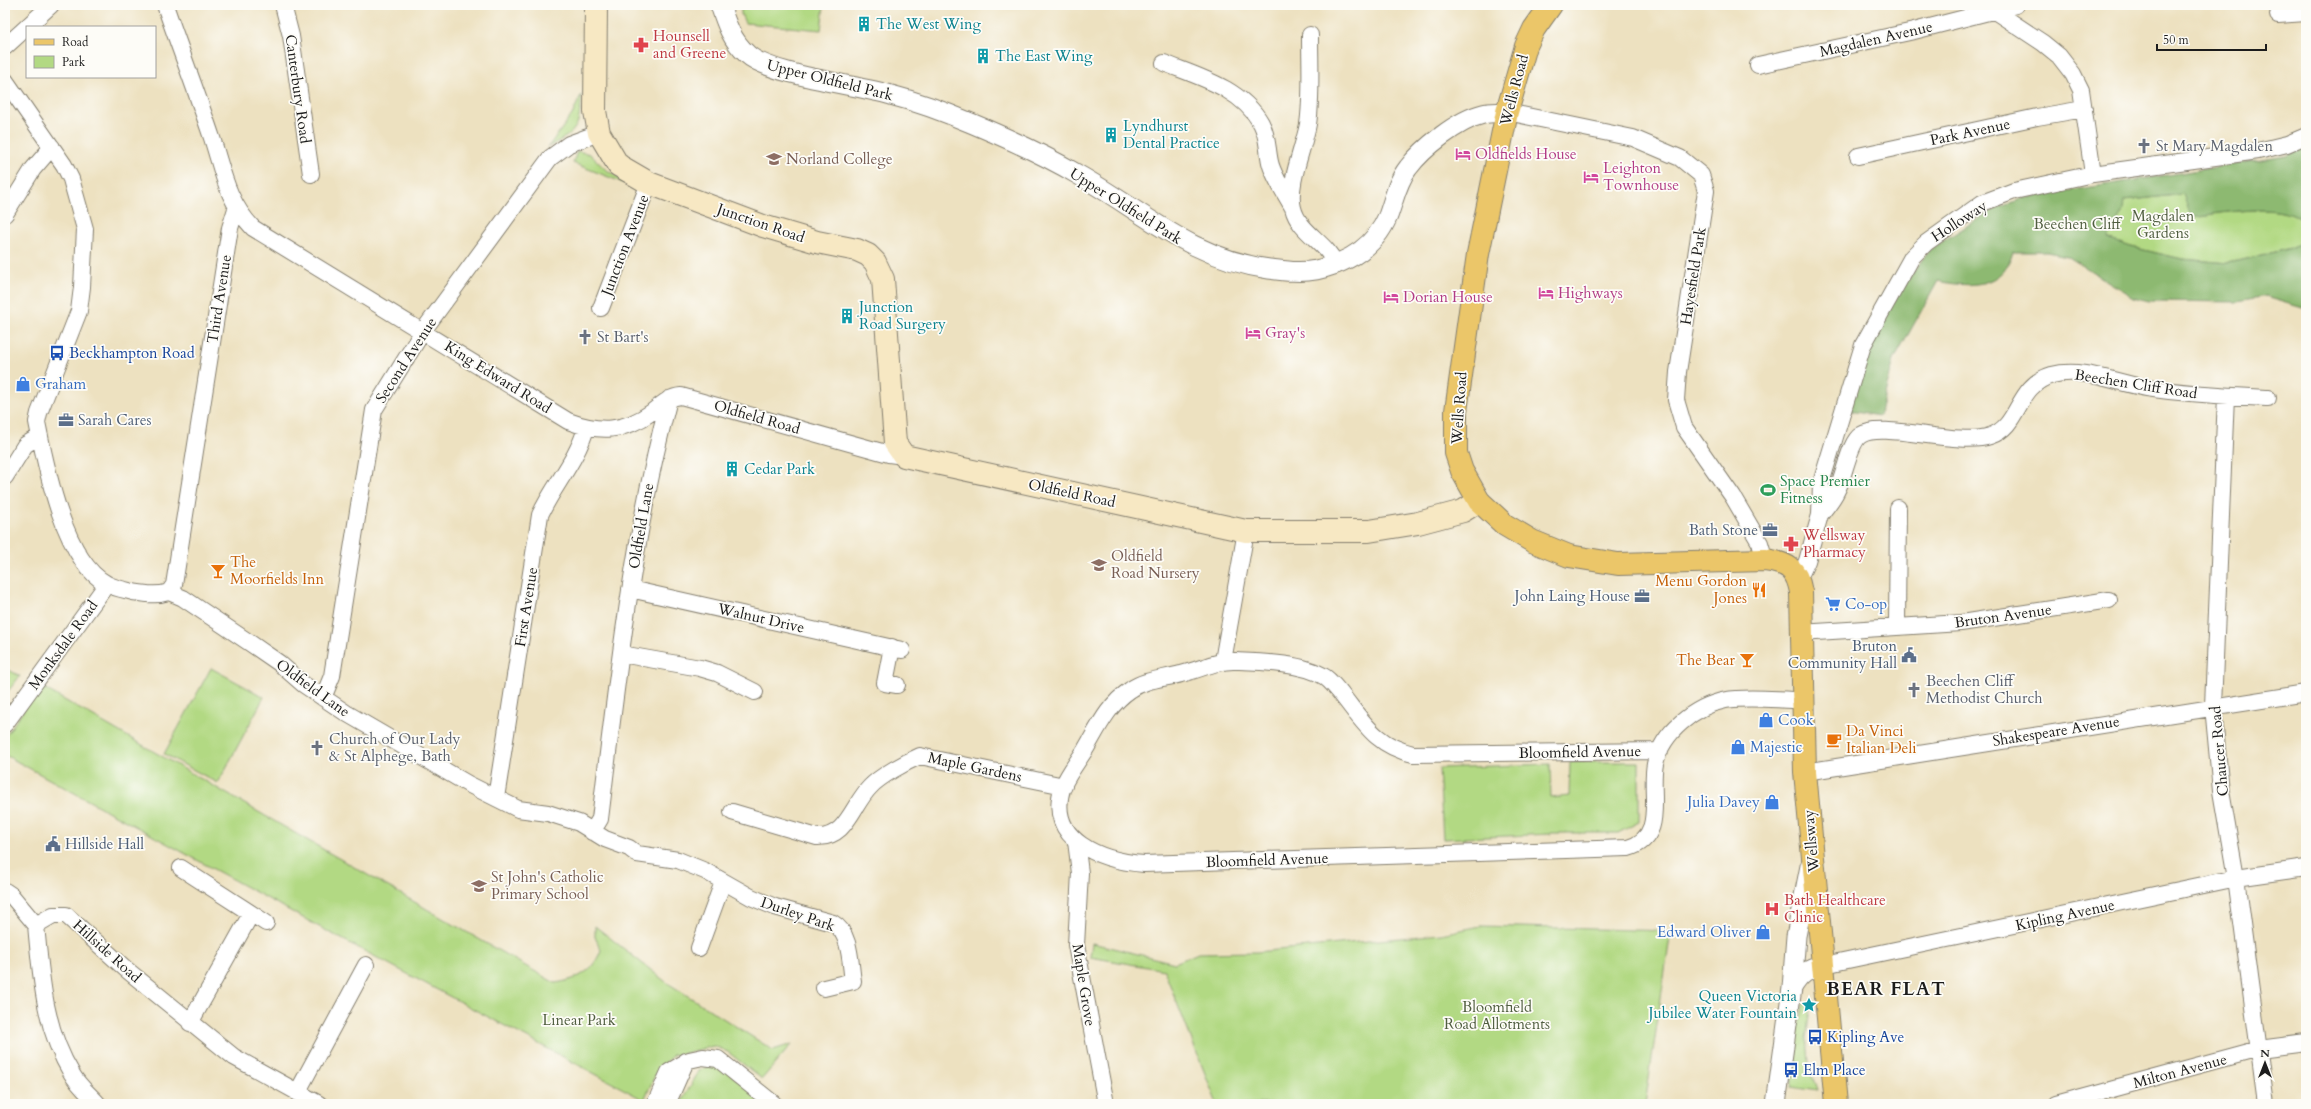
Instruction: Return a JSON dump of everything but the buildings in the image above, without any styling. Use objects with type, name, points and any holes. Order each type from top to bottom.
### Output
[{"type":"main road","name":"Junction Road","points":[[596,5],[594,91],[599,133],[618,164],[632,174],[649,182],[763,226],[817,242],[857,250],[868,255],[875,262],[882,279],[895,443],[904,456]]},
{"type":"main road","name":"Wells Road","points":[[1551,5],[1534,29],[1526,46],[1507,112],[1478,254],[1456,411],[1456,453],[1462,471],[1479,501],[1505,525],[1532,541],[1569,556],[1618,564],[1765,560],[1780,562],[1791,569],[1798,578]]},
{"type":"main road","name":"Oldfield Road","points":[[904,456],[1246,532],[1369,531],[1418,523],[1463,511],[1479,501]]},
{"type":"main road","name":"Wellsway","points":[[1798,578],[1801,592],[1800,634],[1805,772],[1836,1104]]},
{"type":"street","points":[[28,26],[51,5]]},
{"type":"street","points":[[165,5],[212,139],[231,199],[236,209]]},
{"type":"street","name":"Canterbury Road","points":[[283,5],[291,36],[311,174]]},
{"type":"street","name":"Upper Oldfield Park","points":[[720,5],[735,41],[748,55],[762,63],[782,70],[891,95],[968,122],[1034,151],[1079,174],[1186,243],[1213,255],[1253,267],[1288,271],[1311,271],[1336,265],[1360,252],[1378,235],[1408,169],[1430,146],[1455,126],[1482,114],[1507,112]]},
{"type":"street","name":"Magdalen Avenue","points":[[1758,65],[1914,31],[2016,5]]},
{"type":"street","points":[[1993,10],[2059,56],[2074,74],[2081,90],[2093,174]]},
{"type":"street","points":[[2278,15],[2306,13]]},
{"type":"street","points":[[5,47],[26,28]]},
{"type":"street","points":[[1293,207],[1293,190],[1308,123],[1311,34]]},
{"type":"street","points":[[1164,63],[1223,86],[1246,105],[1261,123],[1268,141],[1270,163],[1298,219],[1308,232],[1331,253],[1336,265]]},
{"type":"street","points":[[5,80],[52,147],[71,179],[81,210],[84,236],[79,311],[39,413],[37,422],[62,520],[70,542],[85,566],[106,584],[126,590],[165,594]]},
{"type":"street","name":"Park Avenue","points":[[1858,156],[2037,117],[2084,109]]},
{"type":"street","name":"Hayesfield Park","points":[[1507,112],[1633,138],[1680,158],[1701,175],[1706,191],[1678,372],[1676,400],[1684,427],[1733,497],[1760,543],[1765,560]]},
{"type":"street","name":"Second Avenue","points":[[323,698],[332,676],[374,410],[423,331],[550,158],[569,144],[599,133]]},
{"type":"street","name":"Holloway","points":[[1820,515],[1821,483],[1863,345],[1912,257],[1938,234],[1982,203],[2014,191],[2093,174],[2258,151],[2287,144],[2306,136]]},
{"type":"street","points":[[5,214],[33,169],[52,147]]},
{"type":"street","name":"Junction Avenue","points":[[601,308],[649,182]]},
{"type":"street","name":"King Edward Road","points":[[236,209],[253,228],[568,421],[586,428],[611,429],[635,423],[669,400]]},
{"type":"street","name":"Third Avenue","points":[[165,594],[174,585],[230,228],[236,209]]},
{"type":"street","name":"Beechen Cliff Road","points":[[1820,515],[1838,490],[1855,442],[1860,435],[1882,431],[1974,439],[1990,436],[2002,430],[2013,417],[2024,394],[2036,382],[2052,375],[2070,373],[2088,374],[2149,388],[2226,396],[2268,398]]},
{"type":"street","name":"Chaucer Road","points":[[2226,396],[2213,706],[2221,790],[2236,878],[2266,1104]]},
{"type":"street","name":"Oldfield Road","points":[[669,400],[675,397],[690,398],[889,454],[904,456]]},
{"type":"street","name":"Oldfield Lane","points":[[592,832],[600,819],[630,589],[651,467],[669,400]]},
{"type":"street","name":"First Avenue","points":[[496,798],[540,515],[546,502],[582,444],[586,428]]},
{"type":"street","points":[[5,477],[25,445],[40,436]]},
{"type":"street","points":[[1896,626],[1898,508]]},
{"type":"street","points":[[1798,578],[1807,561],[1820,515]]},
{"type":"street","points":[[1223,661],[1246,532]]},
{"type":"street","name":"Monksdale Road","points":[[5,724],[106,584]]},
{"type":"street","name":"Walnut Drive","points":[[630,589],[897,648],[885,683],[896,685]]},
{"type":"street","name":"Oldfield Lane","points":[[165,594],[184,598],[250,643],[323,698],[468,784],[496,798],[530,812],[548,813],[579,823],[592,832],[629,848],[637,854]]},
{"type":"street","name":"Bruton Avenue","points":[[1800,634],[1961,622],[2109,600]]},
{"type":"street","points":[[621,654],[700,668],[717,673],[755,691]]},
{"type":"street","name":"Bloomfield Avenue","points":[[1660,751],[1413,754],[1398,751],[1373,734],[1363,724],[1334,684],[1314,671],[1299,667],[1223,661],[1180,675],[1151,680],[1130,689],[1105,714],[1064,786],[1061,798],[1063,819],[1076,841],[1088,850],[1111,859],[1144,864],[1628,848],[1638,846],[1650,832],[1653,822],[1655,765],[1660,751],[1671,734],[1692,713],[1709,705],[1727,700],[1802,700]]},
{"type":"street","name":"Shakespeare Avenue","points":[[1805,772],[2213,706],[2306,693]]},
{"type":"street","name":"Maple Gardens","points":[[732,812],[817,837],[828,838],[838,833],[870,787],[911,760],[920,756],[1064,786]]},
{"type":"street","name":"Maple Grove","points":[[1076,841],[1080,873],[1076,945],[1106,1104]]},
{"type":"street","name":"Durley Park","points":[[637,854],[678,860],[705,871],[723,882],[775,907],[833,923],[840,927],[845,935],[853,981],[824,988]]},
{"type":"street","points":[[1776,1104],[1792,988],[1796,936],[1812,857]]},
{"type":"street","points":[[181,868],[266,923]]},
{"type":"street","name":"Kipling Avenue","points":[[1824,965],[2236,878],[2306,868]]},
{"type":"street","points":[[699,948],[723,882]]},
{"type":"street","points":[[5,891],[36,925],[42,997],[54,1039],[72,1075],[98,1104]]},
{"type":"street","points":[[190,1023],[251,914]]},
{"type":"street","name":"Hillside Road","points":[[36,925],[53,915],[66,915],[190,1023],[234,1057],[319,1104]]},
{"type":"street","points":[[297,1093],[366,965]]},
{"type":"street","points":[[1792,988],[1798,976],[1812,968],[1824,965]]},
{"type":"street","name":"Milton Avenue","points":[[2056,1104],[2259,1049],[2306,1043]]},
{"type":"street","points":[[655,1104],[669,1072],[686,1061],[703,1057],[718,1059],[774,1104]]},
{"type":"street","points":[[667,1104],[686,1061]]},
{"type":"green space","points":[[741,5],[824,5],[821,30],[745,23],[741,14]]},
{"type":"green space","points":[[581,95],[577,125],[570,134],[548,147],[572,115]]},
{"type":"green space","name":"Beechen Cliff","points":[[2306,146],[2306,225],[2297,217],[2284,212],[2269,210],[2235,211],[2191,217],[2183,194],[2124,201],[2123,211],[2108,239],[2131,247],[2182,259],[2229,263],[2291,248],[2306,239],[2306,309],[2265,297],[2238,302],[2149,301],[2133,297],[2067,256],[2048,252],[2013,252],[2002,273],[1984,283],[1962,284],[1938,281],[1894,360],[1879,416],[1849,411],[1864,349],[1903,287],[1929,250],[1989,212],[2023,198],[2286,156]]},
{"type":"green space","points":[[577,151],[590,154],[605,169],[634,187],[573,163]]},
{"type":"green space","name":"Magdalen Gardens","points":[[2184,194],[2191,217],[2252,210],[2285,212],[2297,217],[2306,225],[2306,239],[2291,248],[2229,263],[2182,259],[2131,247],[2107,239],[2123,211],[2123,201]]},
{"type":"green space","points":[[5,668],[20,676],[5,695]]},
{"type":"green space","points":[[211,668],[264,697],[218,783],[164,754]]},
{"type":"green space","name":"Linear Park","points":[[40,686],[555,983],[577,977],[583,974],[594,964],[601,950],[595,937],[595,926],[666,982],[773,1050],[792,1044],[762,1079],[728,1052],[714,1046],[677,1055],[674,1054],[657,1071],[644,1100],[325,930],[5,755],[5,737]]},
{"type":"green space","points":[[1570,762],[1639,762],[1639,822],[1618,833],[1551,833],[1443,839],[1439,768],[1550,764],[1551,798],[1569,796]]},
{"type":"green space","name":"Bloomfield Road Allotments","points":[[1481,926],[1671,931],[1645,1104],[1217,1104],[1164,970],[1090,957],[1092,943],[1175,963],[1198,953],[1257,952],[1441,934]]},
{"type":"green space","points":[[1805,1002],[1812,1004],[1807,1037],[1809,1063],[1818,1091],[1791,1087],[1803,1004]]},
{"type":"green space","points":[[715,1062],[768,1104],[680,1104],[699,1071]]},
{"type":"place","name":"The West Wing","points":[[864,24]]},
{"type":"place","name":"Hounsell and Greene","points":[[641,45]]},
{"type":"place","name":"The East Wing","points":[[983,56]]},
{"type":"place","name":"Lyndhurst Dental Practice","points":[[1111,135]]},
{"type":"place","name":"St Mary Magdalen","points":[[2144,146]]},
{"type":"place","name":"Oldfields House","points":[[1463,154]]},
{"type":"place","name":"Norland College","points":[[774,159]]},
{"type":"place","name":"Leighton Townhouse","points":[[1591,177]]},
{"type":"place","name":"Highways","points":[[1546,293]]},
{"type":"place","name":"Dorian House","points":[[1391,297]]},
{"type":"place","name":"Junction Road Surgery","points":[[847,316]]},
{"type":"place","name":"Gray's","points":[[1253,333]]},
{"type":"place","name":"St Bart's","points":[[585,337]]},
{"type":"place","name":"Beckhampton Road","points":[[57,353]]},
{"type":"place","name":"Graham","points":[[23,384]]},
{"type":"place","name":"Sarah Cares","points":[[66,420]]},
{"type":"place","name":"Cedar Park","points":[[732,469]]},
{"type":"place","name":"Space Premier Fitness","points":[[1768,490]]},
{"type":"place","name":"Bath Stone","points":[[1770,530]]},
{"type":"place","name":"Wellsway Pharmacy","points":[[1791,544]]},
{"type":"place","name":"Oldfield Road Nursery","points":[[1099,565]]},
{"type":"place","name":"The Moorfields Inn","points":[[218,571]]},
{"type":"place","name":"Menu Gordon Jones","points":[[1759,590]]},
{"type":"place","name":"John Laing House","points":[[1642,596]]},
{"type":"place","name":"Co-op","points":[[1833,604]]},
{"type":"place","name":"Bruton Community Hall","points":[[1909,655]]},
{"type":"place","name":"The Bear","points":[[1747,660]]},
{"type":"place","name":"Beechen Cliff Methodist Church","points":[[1914,690]]},
{"type":"place","name":"Cook","points":[[1766,720]]},
{"type":"place","name":"Da Vinci Italian Deli","points":[[1834,740]]},
{"type":"place","name":"Majestic","points":[[1738,747]]},
{"type":"place","name":"Church of Our Lady & St Alphege, Bath","points":[[317,748]]},
{"type":"place","name":"Julia Davey","points":[[1772,802]]},
{"type":"place","name":"Hillside Hall","points":[[53,844]]},
{"type":"place","name":"St John's Catholic Primary School","points":[[479,886]]},
{"type":"place","name":"Bath Healthcare Clinic","points":[[1772,909]]},
{"type":"place","name":"Edward Oliver","points":[[1763,932]]},
{"type":"place","name":"Queen Victoria Jubilee Water Fountain","points":[[1809,1005]]},
{"type":"place","name":"Kipling Ave","points":[[1815,1037]]},
{"type":"place","name":"Elm Place","points":[[1791,1070]]},
{"type":"district","name":"BEAR FLAT","points":[[1886,988]]}]
